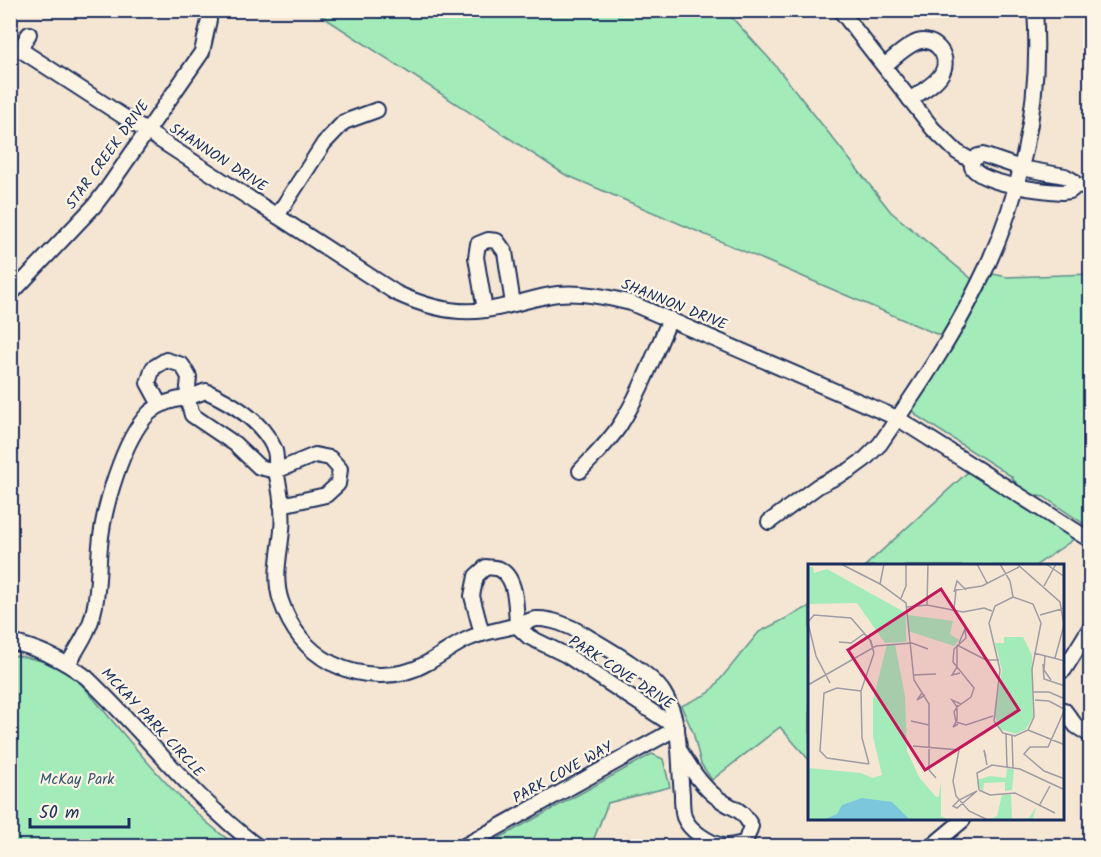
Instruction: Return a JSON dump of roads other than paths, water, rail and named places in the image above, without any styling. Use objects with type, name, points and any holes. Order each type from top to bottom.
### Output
[{"type":"street","points":[[840,10],[944,141],[972,161],[972,166],[978,174],[1016,186],[1045,191],[1070,191],[1076,186],[1090,185]]},
{"type":"street","points":[[769,522],[818,486],[850,470],[880,444],[958,323],[978,285],[994,250],[1021,168],[1033,92],[1036,54],[1035,10]]},
{"type":"street","name":"STAR CREEK DRIVE","points":[[10,295],[94,206],[201,52],[209,20]]},
{"type":"street","name":"SHANNON DRIVE","points":[[29,34],[15,46],[396,293],[415,302],[461,311],[485,310],[549,296],[582,294],[607,296],[631,303],[897,418],[1090,540]]},
{"type":"street","points":[[884,66],[914,43],[921,41],[935,44],[941,49],[944,56],[944,70],[940,76],[910,100]]},
{"type":"street","points":[[277,216],[324,144],[344,122],[377,110]]},
{"type":"street","points":[[972,161],[983,155],[1021,168],[1065,176],[1076,186]]},
{"type":"street","points":[[485,310],[476,257],[478,244],[488,240],[497,241],[505,252],[513,304]]},
{"type":"street","points":[[580,471],[600,450],[624,418],[641,386],[670,319]]},
{"type":"street","points":[[68,664],[86,634],[94,613],[100,545],[105,511],[113,483],[142,422],[160,405],[148,383],[153,368],[166,360],[182,365],[189,377],[187,398],[192,415],[235,444],[259,467],[276,471],[315,455],[330,458],[340,468],[338,484],[326,495],[281,505]]},
{"type":"street","name":"PARK COVE DRIVE","points":[[160,405],[206,391],[230,402],[258,425],[276,449],[276,471],[283,528],[277,565],[280,599],[296,632],[324,659],[357,673],[393,674],[425,665],[455,645],[482,634],[517,626],[535,619],[554,621],[581,632],[646,675],[663,691],[677,728],[684,818],[701,837],[723,846],[745,843],[751,826],[743,813],[719,799],[706,787],[680,751]]},
{"type":"street","points":[[482,634],[472,596],[476,576],[486,567],[500,569],[510,579],[516,604],[517,626]]},
{"type":"street","name":"PARK COVE DRIVE","points":[[517,626],[529,637],[566,655],[677,728]]},
{"type":"street","points":[[1065,668],[1090,628]]},
{"type":"street","name":"MCKAY PARK CIRCLE","points":[[10,642],[49,654],[68,664],[101,691],[184,782],[218,815],[257,846]]},
{"type":"street","points":[[1065,711],[1076,726],[1090,735]]},
{"type":"street","name":"PARK COVE WAY","points":[[464,846],[677,728]]},
{"type":"street","points":[[932,846],[961,821]]},
{"type":"park label","name":"McKay Park","points":[[77,780]]}]
